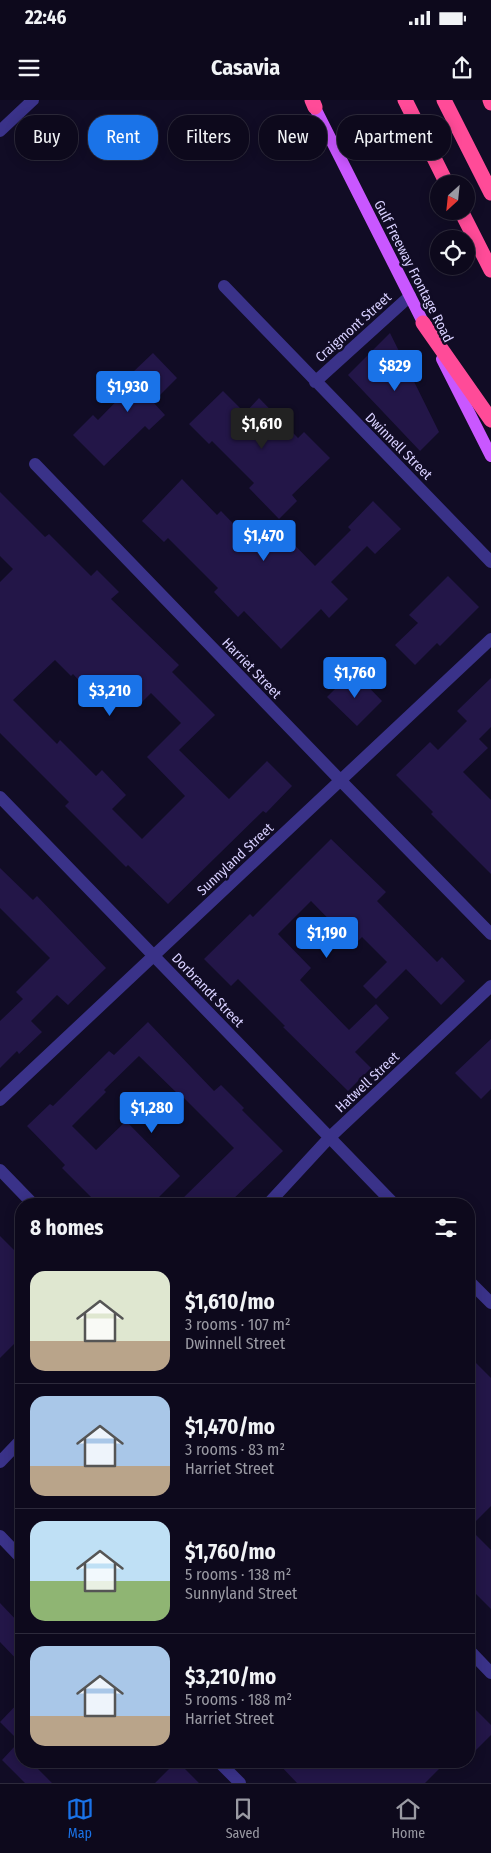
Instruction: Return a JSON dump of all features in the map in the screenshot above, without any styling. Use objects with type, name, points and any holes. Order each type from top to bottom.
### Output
[{"type":"highway","points":[[405,100],[442,175]]},
{"type":"highway","points":[[444,100],[491,193]]},
{"type":"highway","points":[[466,220],[491,270]]},
{"type":"highway","points":[[423,323],[491,420]]},
{"type":"main road","name":"Gulf Freeway Frontage Road","points":[[313,102],[491,456]]},
{"type":"street","points":[[0,131],[33,100]]},
{"type":"street","name":"Dwinnell Street","points":[[224,286],[491,562]]},
{"type":"street","name":"Craigmont Street","points":[[315,382],[410,296]]},
{"type":"street","name":"Harriet Street","points":[[35,464],[491,934]]},
{"type":"street","name":"Sunnyland Street","points":[[0,1100],[491,639]]},
{"type":"street","name":"Dorbrandt Street","points":[[0,797],[388,1198]]},
{"type":"street","name":"Hatwell Street","points":[[274,1198],[329,1138],[491,986]]},
{"type":"street","points":[[0,1170],[27,1198]]},
{"type":"street","points":[[475,1286],[491,1303]]},
{"type":"street","points":[[0,1462],[15,1446]]},
{"type":"street","points":[[0,1536],[15,1552]]},
{"type":"street","points":[[475,1656],[491,1673]]},
{"type":"street","points":[[225,1768],[240,1783]]},
{"type":"building","points":[[390,333],[439,432],[420,451],[348,375]]},
{"type":"building","points":[[153,353],[177,378],[153,402],[165,415],[149,430],[145,426],[104,466],[73,435],[93,415],[98,420],[139,378],[133,372]]},
{"type":"building","points":[[223,391],[245,413],[259,398],[298,438],[304,432],[330,458],[292,495],[297,501],[279,519],[249,488],[254,483],[212,441],[209,444],[189,424]]},
{"type":"building","points":[[182,479],[217,515],[221,511],[259,550],[280,530],[315,566],[351,530],[348,527],[373,501],[401,529],[375,554],[367,546],[331,582],[348,599],[329,618],[321,609],[281,649],[244,611],[238,617],[214,592],[218,588],[168,538],[164,542],[142,521]]},
{"type":"building","points":[[0,492],[45,537],[49,534],[91,576],[97,570],[119,592],[111,599],[179,665],[172,672],[215,715],[179,750],[229,799],[267,761],[292,786],[266,813],[263,811],[168,904],[128,865],[126,867],[65,806],[69,802],[0,733],[0,582],[13,569],[0,556]],"holes":[[[55,660],[71,676],[73,674],[96,699],[117,679],[141,703],[151,693],[181,723],[147,757],[185,796],[142,839],[112,809],[126,795],[102,770],[96,776],[60,740],[57,744],[13,700]]]},
{"type":"building","points":[[448,576],[479,607],[440,646],[437,643],[415,665],[395,645],[418,623],[409,615]]},
{"type":"building","points":[[353,671],[382,701],[357,726],[327,697]]},
{"type":"building","points":[[491,678],[491,727],[479,739],[488,748],[463,772],[491,800],[491,874],[431,814],[433,812],[396,775],[430,742],[438,750],[467,721],[457,711]]},
{"type":"building","points":[[331,839],[386,892],[377,901],[437,962],[442,957],[465,981],[441,1005],[406,969],[376,999],[363,986],[387,962],[362,937],[354,945],[311,901],[278,934],[311,968],[300,980],[349,1030],[376,1004],[389,1018],[355,1052],[371,1068],[348,1091],[283,1027],[285,1026],[238,979],[231,986],[204,959],[250,914],[253,917]]},
{"type":"building","points":[[0,868],[33,900],[37,896],[106,968],[68,1005],[57,995],[31,1021],[42,1032],[19,1054],[17,1051],[0,1068],[0,1021],[23,999],[16,992],[50,958],[0,908]]},
{"type":"building","points":[[148,1022],[214,1091],[221,1085],[244,1108],[242,1110],[283,1151],[234,1198],[183,1198],[234,1148],[139,1056],[104,1090],[106,1092],[72,1126],[96,1150],[126,1121],[180,1176],[158,1198],[92,1198],[62,1168],[65,1165],[27,1126],[50,1104],[53,1106],[109,1051],[114,1055]]},
{"type":"building","points":[[491,1039],[491,1089],[481,1099],[455,1073]]},
{"type":"building","points":[[0,1236],[15,1251],[15,1343],[0,1358]]},
{"type":"building","points":[[475,1362],[491,1378],[491,1506],[475,1522]]},
{"type":"building","points":[[475,1534],[491,1550],[491,1609],[475,1593]]},
{"type":"building","points":[[0,1603],[15,1619],[15,1658],[0,1642]]},
{"type":"building","points":[[15,1706],[15,1737],[0,1722]]},
{"type":"building","points":[[475,1709],[491,1725],[491,1735],[475,1751]]},
{"type":"building","points":[[15,1746],[15,1768],[37,1768],[52,1783],[25,1783],[2,1760]]},
{"type":"building","points":[[170,1768],[184,1768],[199,1783],[155,1783]]},
{"type":"building","points":[[283,1768],[440,1768],[425,1783],[297,1783]]}]
